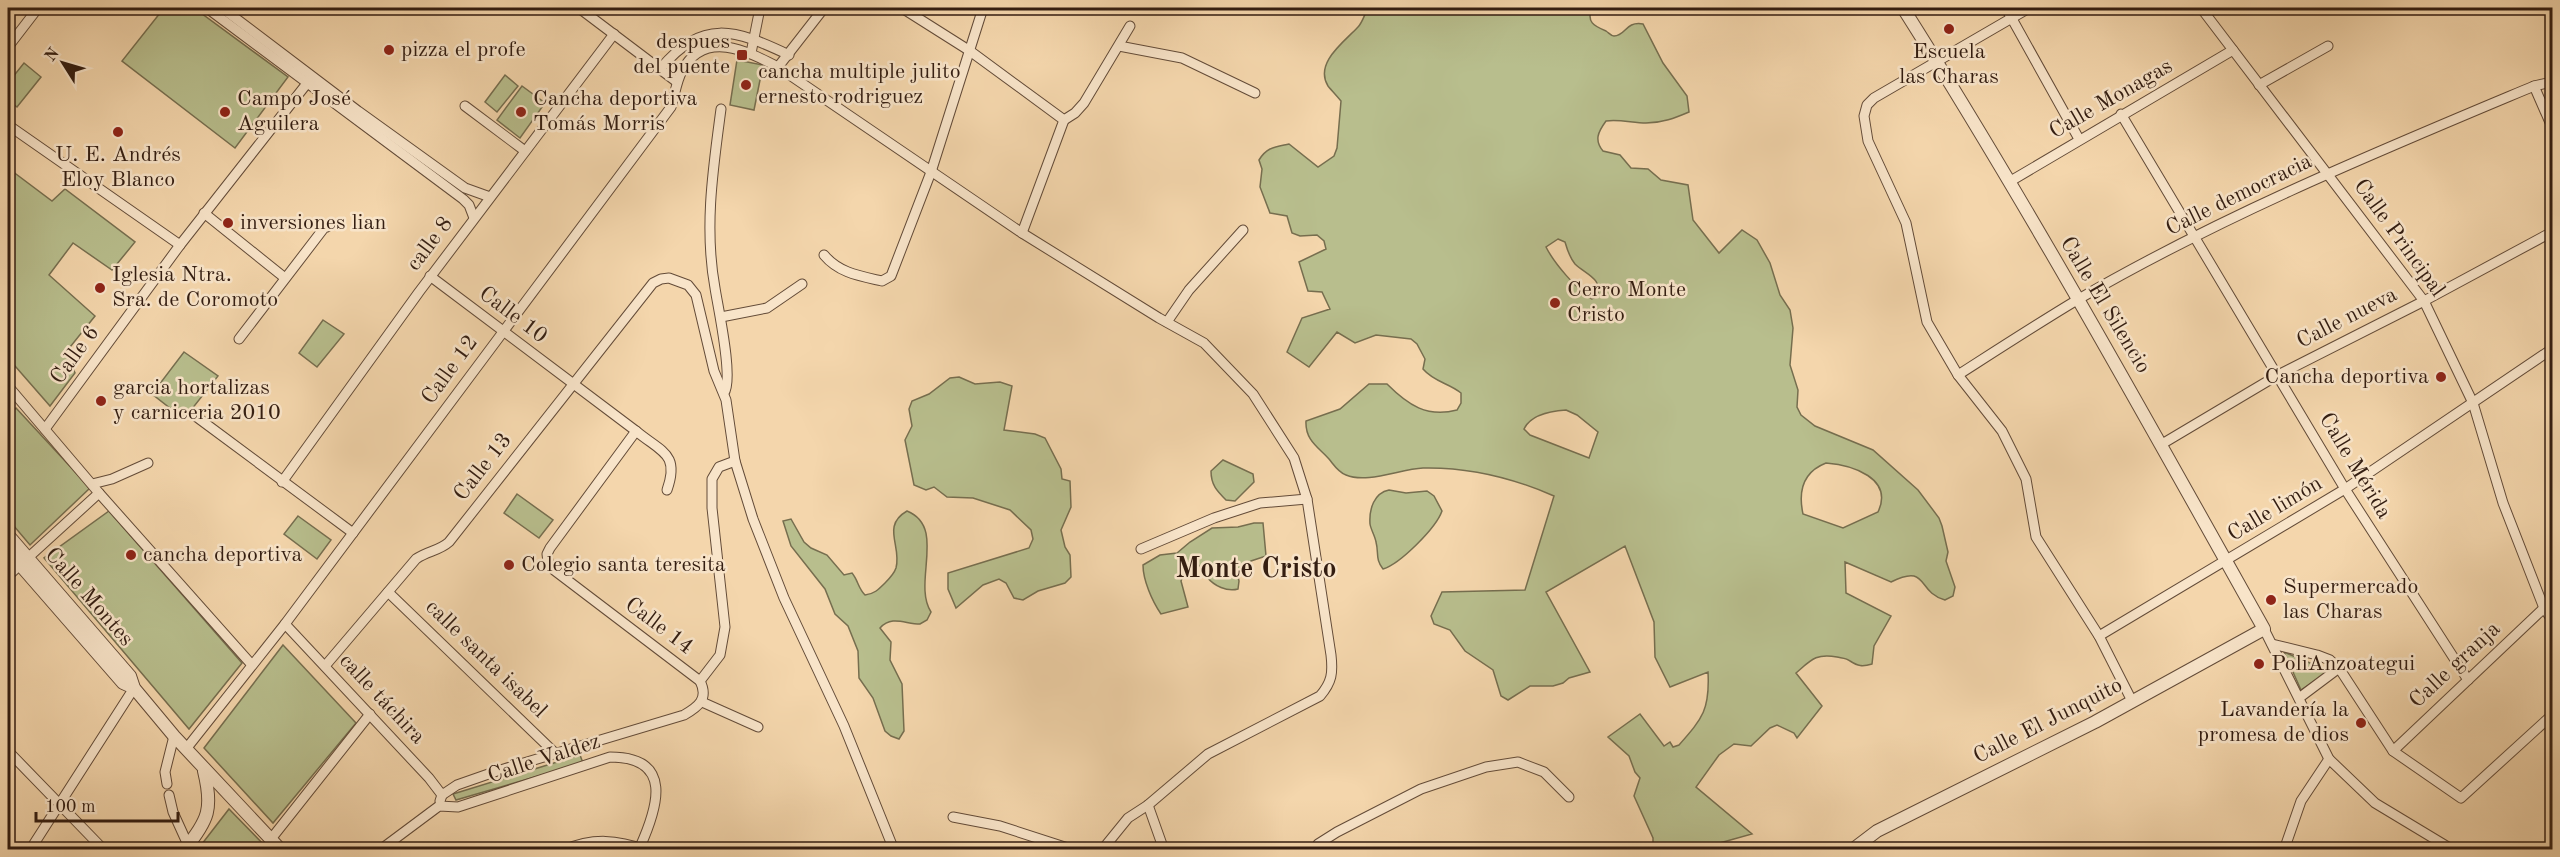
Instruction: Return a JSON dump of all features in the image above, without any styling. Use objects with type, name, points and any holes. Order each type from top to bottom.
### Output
[{"type":"street","points":[[8,46],[38,8]]},
{"type":"street","points":[[207,8],[465,188],[490,197]]},
{"type":"street","points":[[222,8],[309,80],[463,200],[469,205],[474,218]]},
{"type":"street","points":[[579,8],[677,82]]},
{"type":"street","points":[[751,53],[760,8]]},
{"type":"street","points":[[778,68],[824,8]]},
{"type":"street","points":[[902,8],[970,51],[1064,120]]},
{"type":"street","points":[[824,255],[841,270],[882,281],[887,280],[898,263],[931,172],[983,8]]},
{"type":"street","name":"Calle El Silencio","points":[[1903,8],[2009,182],[2162,444],[2264,629]]},
{"type":"street","points":[[2006,8],[2079,139]]},
{"type":"street","points":[[2029,8],[1874,98],[1867,105],[1864,116],[1868,141],[1906,223],[1927,322],[1958,375],[2002,430],[2026,478],[2036,537],[2099,636],[2132,701]]},
{"type":"street","name":"Calle Principal","points":[[2201,8],[2424,301],[2473,403],[2503,503],[2544,608],[2553,620]]},
{"type":"street","points":[[1022,233],[1064,120],[1084,103],[1130,26]]},
{"type":"street","name":"calle 8","points":[[282,482],[430,276],[614,34]]},
{"type":"street","points":[[660,69],[672,55],[697,37],[729,34],[755,39],[789,55]]},
{"type":"street","points":[[1119,46],[1182,58],[1228,78],[1255,93]]},
{"type":"street","points":[[2259,85],[2328,46]]},
{"type":"street","name":"Calle 12","points":[[186,749],[285,624],[670,107],[683,68],[707,48],[730,47],[751,53],[778,68],[1022,233],[1204,343],[1253,394],[1294,458],[1307,500],[1331,655],[1333,674],[1329,686],[1320,696],[1209,754],[1148,805]]},
{"type":"street","name":"Calle Monagas","points":[[2009,182],[2233,50]]},
{"type":"street","name":"Calle 6","points":[[45,429],[204,213],[309,80]]},
{"type":"street","name":"Calle democracia","points":[[1958,375],[2077,300],[2194,238],[2327,173],[2534,86],[2553,82]]},
{"type":"street","points":[[2534,86],[2553,127]]},
{"type":"street","points":[[465,106],[525,151]]},
{"type":"street","points":[[721,109],[710,216],[714,285],[721,317],[728,383],[724,393],[735,461],[776,580],[808,653],[849,736],[894,849]]},
{"type":"street","name":"Calle Mérida","points":[[2121,114],[2345,489],[2468,680]]},
{"type":"street","points":[[8,125],[180,245]]},
{"type":"street","points":[[204,213],[285,278]]},
{"type":"street","points":[[239,339],[327,227]]},
{"type":"street","points":[[1167,322],[1189,290],[1243,230]]},
{"type":"street","name":"Calle nueva","points":[[2162,444],[2278,375],[2553,232]]},
{"type":"street","name":"Calle 10","points":[[430,276],[573,385]]},
{"type":"street","name":"Calle 13","points":[[325,666],[416,559],[423,554],[440,550],[449,542],[653,283],[661,279],[680,282],[693,290],[714,371],[724,393]]},
{"type":"street","points":[[721,317],[767,308],[802,284]]},
{"type":"street","name":"Calle limón","points":[[2099,636],[2345,489],[2553,349]]},
{"type":"street","points":[[573,385],[662,449],[673,469],[667,490]]},
{"type":"street","points":[[8,386],[99,493],[252,665]]},
{"type":"street","points":[[194,416],[353,533]]},
{"type":"street","name":"Calle 14","points":[[636,431],[550,548],[547,554],[548,562],[554,570],[700,681],[703,688],[702,702]]},
{"type":"street","points":[[700,681],[720,655],[725,627],[713,519],[712,479],[719,467],[735,461]]},
{"type":"street","points":[[92,484],[112,479],[148,463]]},
{"type":"street","points":[[8,576],[99,493]]},
{"type":"street","points":[[1141,549],[1214,518],[1260,503],[1307,500]]},
{"type":"street","name":"Calle Montes","points":[[8,536],[23,561],[123,683],[134,688],[204,769],[281,849]]},
{"type":"street","name":"Calle Montes","points":[[8,551],[23,561]]},
{"type":"street","name":"calle santa isabel","points":[[388,592],[557,754]]},
{"type":"street","name":"Calle granja","points":[[2392,751],[2544,608]]},
{"type":"street","name":"calle táchira","points":[[285,624],[442,795]]},
{"type":"street","points":[[2264,629],[2329,759],[2375,803],[2453,849]]},
{"type":"street","name":"Calle El Junquito","points":[[1852,849],[1877,831],[2132,701],[2264,629]]},
{"type":"street","points":[[2272,644],[2330,660],[2339,668],[2392,751],[2461,798],[2553,715]]},
{"type":"street","points":[[2299,698],[2339,668]]},
{"type":"street","points":[[30,849],[134,688]]},
{"type":"street","points":[[380,849],[439,806],[442,795],[457,785],[684,715],[697,708],[702,702],[758,727]]},
{"type":"street","points":[[271,839],[370,714]]},
{"type":"street","points":[[167,784],[165,772],[174,736]]},
{"type":"street","points":[[8,751],[104,849]]},
{"type":"street","name":"Calle Valdez","points":[[439,806],[458,807],[610,757],[626,757],[643,764],[652,773],[657,791],[655,810],[644,848]]},
{"type":"street","points":[[2284,849],[2301,801],[2329,759]]},
{"type":"street","points":[[1315,849],[1322,841],[1337,832],[1421,789],[1486,767],[1518,762],[1544,772],[1569,797]]},
{"type":"street","points":[[186,847],[204,825],[210,807],[204,769]]},
{"type":"street","points":[[169,795],[186,847]]},
{"type":"street","points":[[1102,849],[1128,818],[1148,805],[1164,849]]},
{"type":"street","points":[[953,817],[1011,829],[1074,849]]},
{"type":"street","points":[[564,849],[583,841],[644,848]]},
{"type":"green space","name":"Campo José Aguilera","points":[[164,8],[194,8],[288,77],[235,148],[122,61]]},
{"type":"green space","points":[[1366,8],[1592,8],[1590,17],[1592,23],[1614,36],[1621,34],[1629,26],[1643,24],[1663,63],[1687,96],[1689,112],[1652,123],[1606,121],[1598,136],[1600,147],[1603,151],[1620,155],[1631,168],[1648,169],[1661,180],[1688,185],[1693,220],[1719,253],[1742,230],[1757,240],[1770,263],[1780,295],[1790,310],[1793,328],[1790,365],[1798,390],[1797,407],[1801,415],[1815,426],[1873,450],[1918,490],[1939,518],[1948,552],[1946,561],[1955,587],[1953,596],[1945,600],[1936,596],[1917,577],[1903,577],[1891,582],[1845,562],[1846,593],[1891,616],[1874,646],[1872,664],[1860,666],[1846,659],[1830,656],[1810,661],[1796,673],[1822,706],[1797,738],[1794,733],[1777,725],[1770,728],[1751,746],[1734,744],[1719,755],[1696,787],[1752,834],[1709,846],[1707,849],[1653,849],[1653,838],[1634,796],[1640,778],[1629,756],[1608,737],[1640,714],[1664,746],[1670,742],[1673,747],[1679,745],[1703,712],[1708,695],[1708,672],[1670,687],[1655,657],[1654,622],[1625,546],[1546,592],[1590,672],[1569,678],[1553,686],[1530,686],[1508,700],[1501,696],[1493,670],[1465,651],[1450,630],[1434,624],[1431,616],[1442,592],[1525,590],[1554,496],[1506,479],[1457,469],[1423,468],[1374,477],[1354,477],[1338,470],[1310,438],[1306,421],[1340,409],[1369,384],[1387,384],[1410,404],[1427,411],[1457,410],[1461,403],[1461,393],[1432,377],[1423,369],[1425,359],[1417,344],[1411,339],[1376,335],[1355,343],[1337,332],[1309,367],[1287,352],[1302,318],[1330,309],[1322,292],[1308,291],[1299,262],[1326,249],[1324,241],[1317,235],[1300,236],[1292,233],[1287,216],[1270,213],[1260,187],[1262,169],[1259,160],[1268,150],[1289,144],[1318,167],[1334,156],[1337,148],[1341,101],[1328,86],[1325,69],[1332,54],[1359,25]],"holes":[[[1558,239],[1565,242],[1575,264],[1596,281],[1597,296],[1592,299],[1586,295],[1554,261],[1546,247]],[[1566,410],[1577,415],[1598,432],[1589,458],[1530,435],[1524,429],[1531,420],[1548,412]],[[1826,463],[1836,464],[1858,470],[1868,476],[1880,490],[1881,500],[1878,512],[1843,528],[1803,514],[1801,498],[1804,483],[1818,467]]]},
{"type":"green space","name":"cancha multiple julito ernesto rodriguez","points":[[737,60],[763,65],[754,110],[730,105]]},
{"type":"green space","points":[[24,63],[41,77],[17,107],[8,100],[8,83]]},
{"type":"green space","points":[[505,75],[518,86],[497,112],[485,102]]},
{"type":"green space","name":"Cancha deportiva Tomás Morris","points":[[522,86],[545,103],[520,138],[497,120]]},
{"type":"green space","points":[[8,168],[52,201],[65,189],[135,242],[112,270],[73,243],[49,275],[95,316],[66,352],[75,373],[50,406],[8,358]]},
{"type":"green space","points":[[323,320],[344,334],[317,367],[299,353]]},
{"type":"green space","points":[[184,352],[218,376],[184,419],[152,394]]},
{"type":"green space","points":[[959,377],[975,384],[1000,382],[1012,386],[1004,430],[1035,434],[1045,438],[1061,469],[1062,479],[1070,481],[1071,507],[1061,530],[1065,547],[1070,555],[1071,577],[1065,583],[1038,591],[1023,600],[1014,598],[1006,583],[999,579],[983,585],[956,608],[948,589],[948,573],[1029,548],[1033,539],[1031,530],[1010,510],[973,498],[947,497],[934,487],[926,490],[914,485],[905,440],[912,426],[909,409],[912,401],[929,394],[950,378]]},
{"type":"green space","points":[[16,408],[90,488],[30,545],[8,519],[8,416]]},
{"type":"green space","points":[[1223,460],[1253,474],[1254,482],[1235,501],[1226,500],[1213,484],[1211,471]]},
{"type":"green space","points":[[1389,490],[1406,493],[1427,491],[1434,496],[1442,511],[1433,527],[1417,545],[1399,560],[1383,569],[1378,559],[1370,518],[1376,498]]},
{"type":"green space","points":[[517,494],[553,520],[539,538],[504,513]]},
{"type":"green space","points":[[109,511],[242,663],[189,729],[44,558]]},
{"type":"green space","points":[[907,511],[919,519],[925,529],[927,542],[926,600],[931,612],[927,620],[920,624],[894,621],[880,628],[891,642],[890,660],[902,684],[904,731],[899,739],[885,731],[873,698],[859,678],[858,651],[848,626],[835,614],[825,589],[791,546],[783,521],[791,519],[804,542],[827,555],[844,575],[852,573],[865,595],[878,590],[895,570],[897,552],[894,537],[895,523]]},
{"type":"green space","name":"cancha deportiva","points":[[298,516],[331,540],[317,559],[284,534]]},
{"type":"green space","points":[[1263,523],[1266,556],[1251,561],[1237,572],[1238,589],[1230,590],[1217,586],[1199,565],[1189,562],[1181,581],[1188,607],[1161,614],[1149,590],[1143,565],[1160,555],[1177,553],[1212,528],[1238,527]]},
{"type":"green space","points":[[283,645],[356,723],[273,823],[204,748]]},
{"type":"green space","points":[[2284,652],[2329,671],[2301,690]]},
{"type":"green space","points":[[580,755],[583,763],[456,800],[453,794]]},
{"type":"green space","points":[[229,809],[268,849],[198,849]]},
{"type":"place","name":"Escuela las Charas","points":[[1949,29]]},
{"type":"place","name":"pizza el profe","points":[[389,50]]},
{"type":"place","name":"despues del puente","points":[[742,55]]},
{"type":"place","name":"cancha multiple julito ernesto rodriguez","points":[[746,85]]},
{"type":"place","name":"Campo José Aguilera","points":[[225,112]]},
{"type":"place","name":"Cancha deportiva Tomás Morris","points":[[521,112]]},
{"type":"place","name":"U. E. Andrés Eloy Blanco","points":[[118,132]]},
{"type":"place","name":"inversiones lian","points":[[228,223]]},
{"type":"place","name":"Iglesia Ntra. Sra. de Coromoto","points":[[100,288]]},
{"type":"place","name":"Cerro Monte Cristo","points":[[1555,303]]},
{"type":"place","name":"Cancha deportiva","points":[[2441,377]]},
{"type":"place","name":"garcia hortalizas y carniceria 2010","points":[[101,401]]},
{"type":"place","name":"cancha deportiva","points":[[131,555]]},
{"type":"place","name":"Colegio santa teresita","points":[[509,565]]},
{"type":"place","name":"Supermercado las Charas","points":[[2271,600]]},
{"type":"place","name":"PoliAnzoategui","points":[[2259,664]]},
{"type":"place","name":"Lavandería la promesa de dios","points":[[2361,723]]},
{"type":"district","name":"Monte Cristo","points":[[1256,570]]}]
